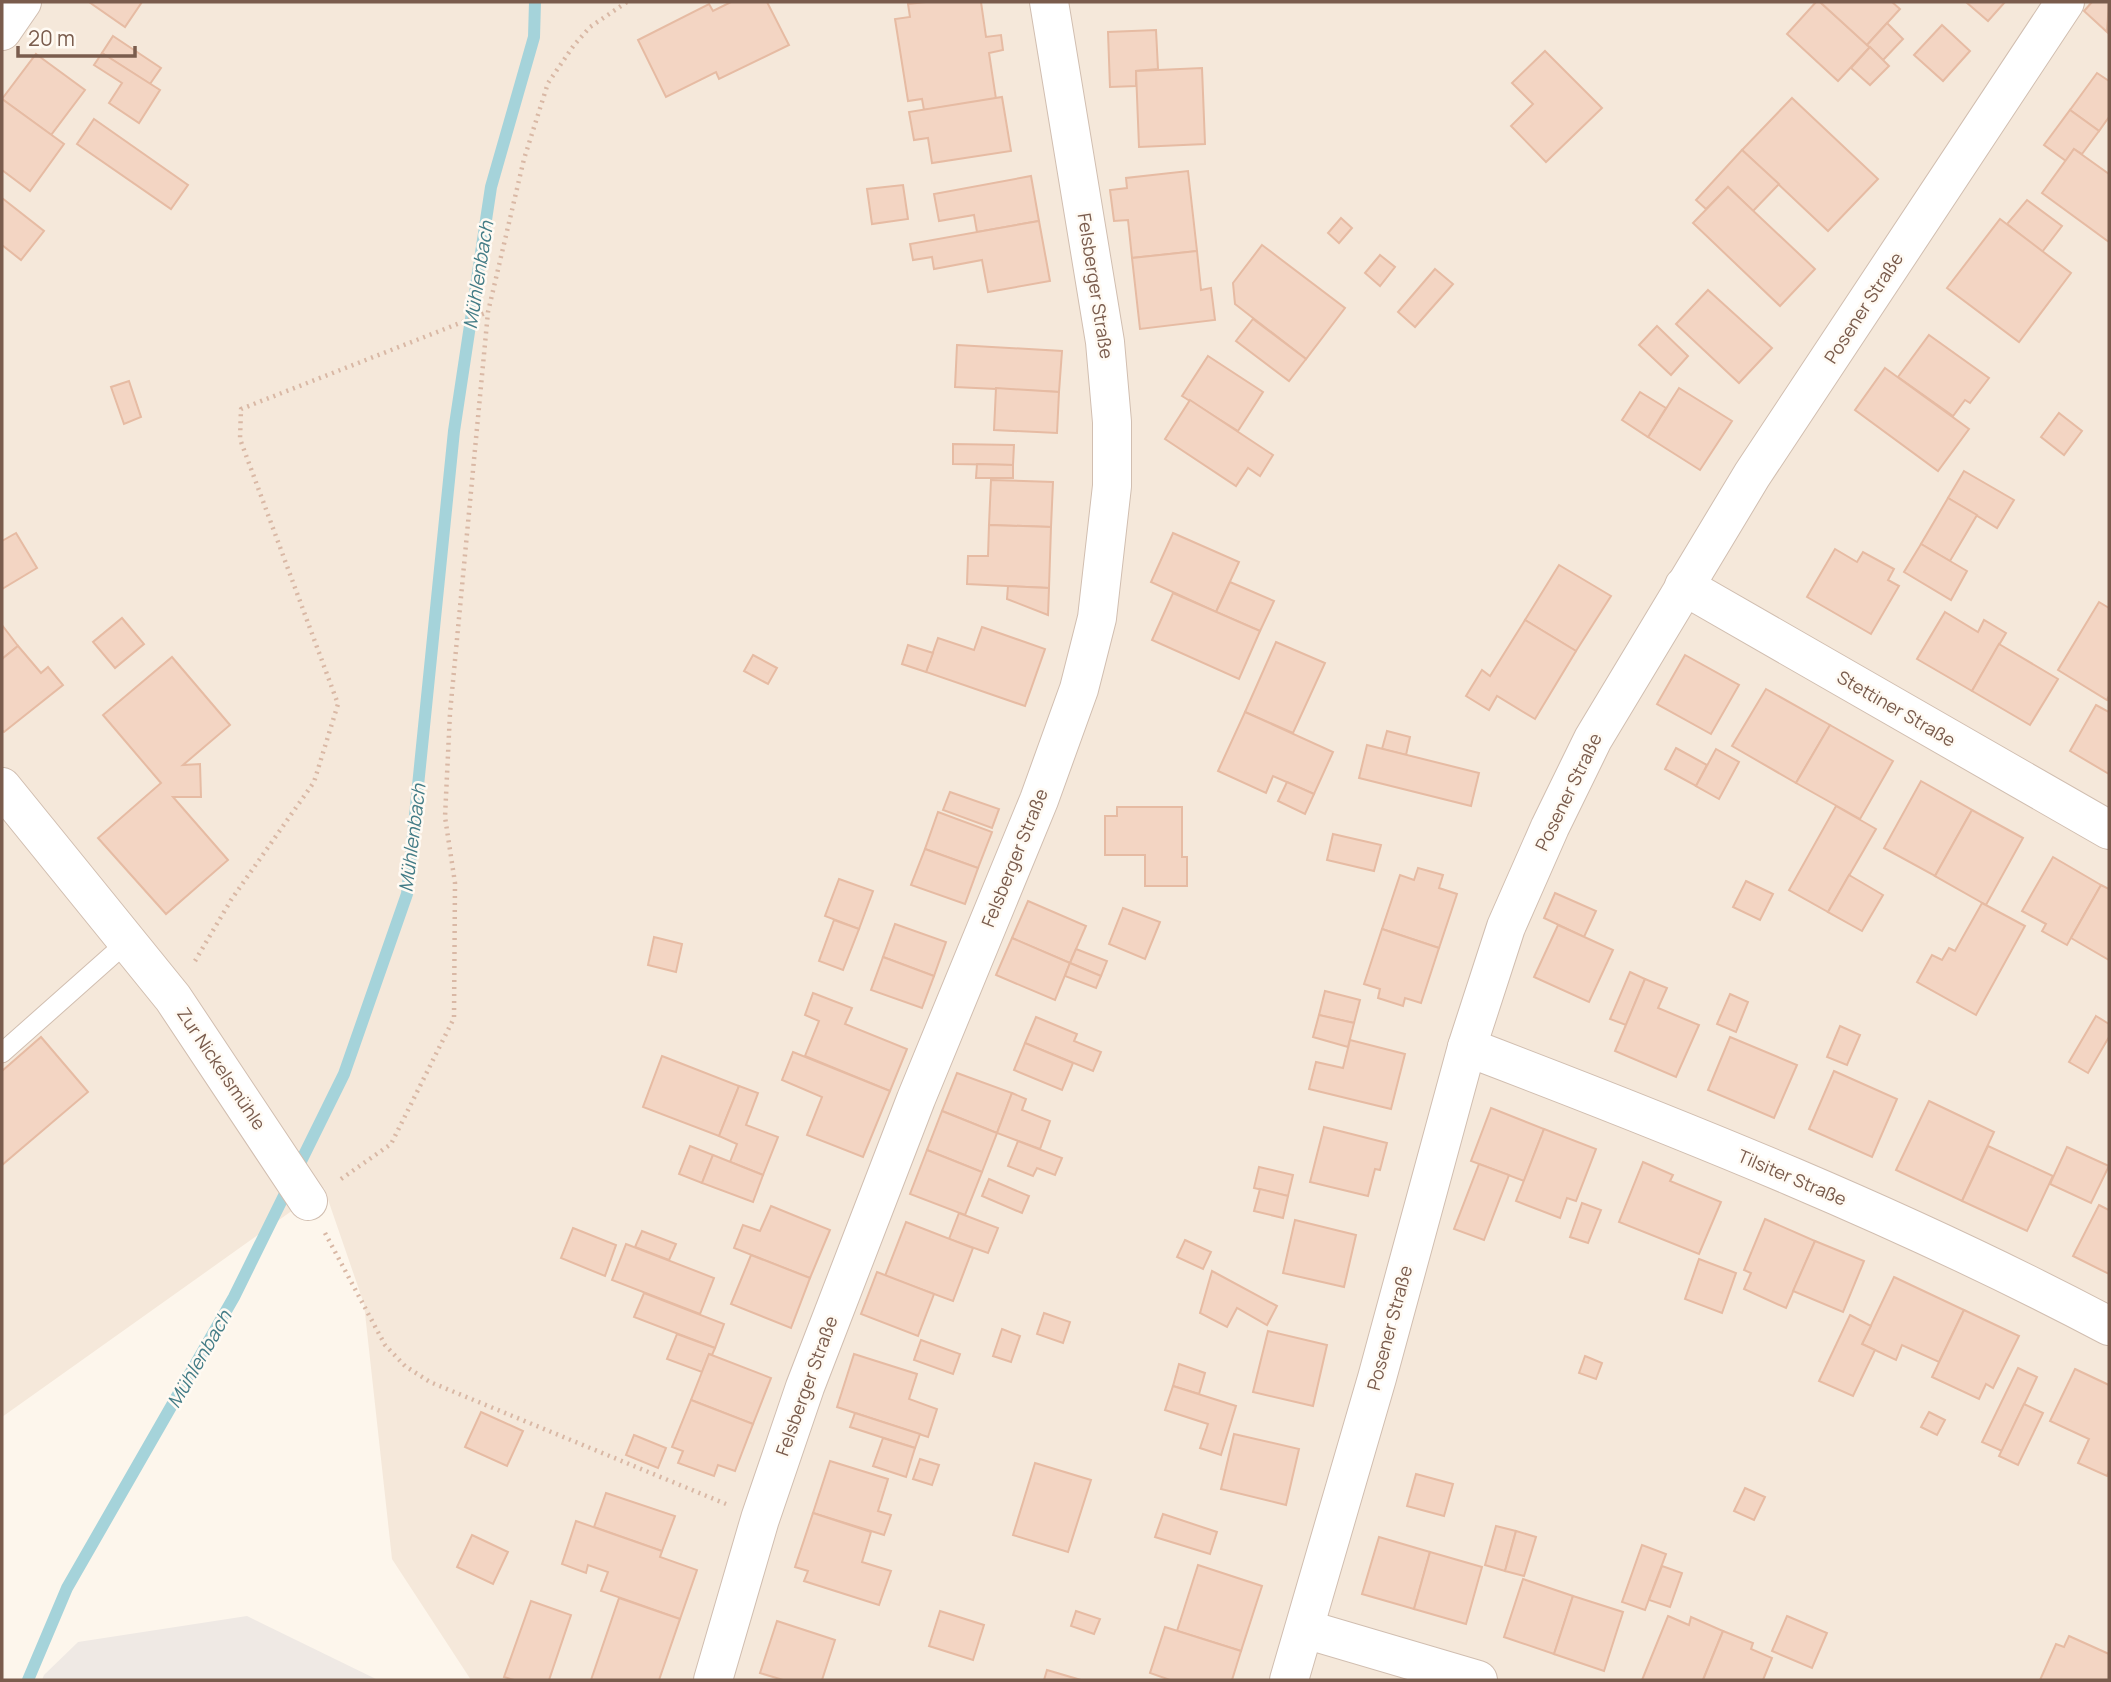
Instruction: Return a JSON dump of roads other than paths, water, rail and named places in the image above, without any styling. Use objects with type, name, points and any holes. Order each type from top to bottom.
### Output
[{"type":"street","points":[[2,31],[22,2]]},
{"type":"street","name":"Felsberger Straße","points":[[713,1680],[760,1518],[842,1288],[1040,800],[1079,689],[1097,618],[1112,486],[1112,422],[1105,342],[1049,2]]},
{"type":"street","name":"Posener Straße","points":[[1289,1680],[1468,1047],[1506,928],[1550,827],[1593,739],[1752,475],[2065,2]]},
{"type":"street","name":"Stettiner Straße","points":[[1684,586],[2109,830]]},
{"type":"street","name":"Zur Nickelsmühle","points":[[2,788],[173,998],[308,1201]]},
{"type":"street","name":"Tilsiter Straße","points":[[1468,1047],[1816,1186],[2109,1326]]},
{"type":"street","points":[[1305,1629],[1478,1680]]},
{"type":"lane","points":[[2,1053],[127,942]]},
{"type":"waterway","name":"Mühlenbach","points":[[28,1680],[67,1588],[234,1297],[344,1074],[407,894],[454,431],[491,187],[534,37],[535,2]]}]
